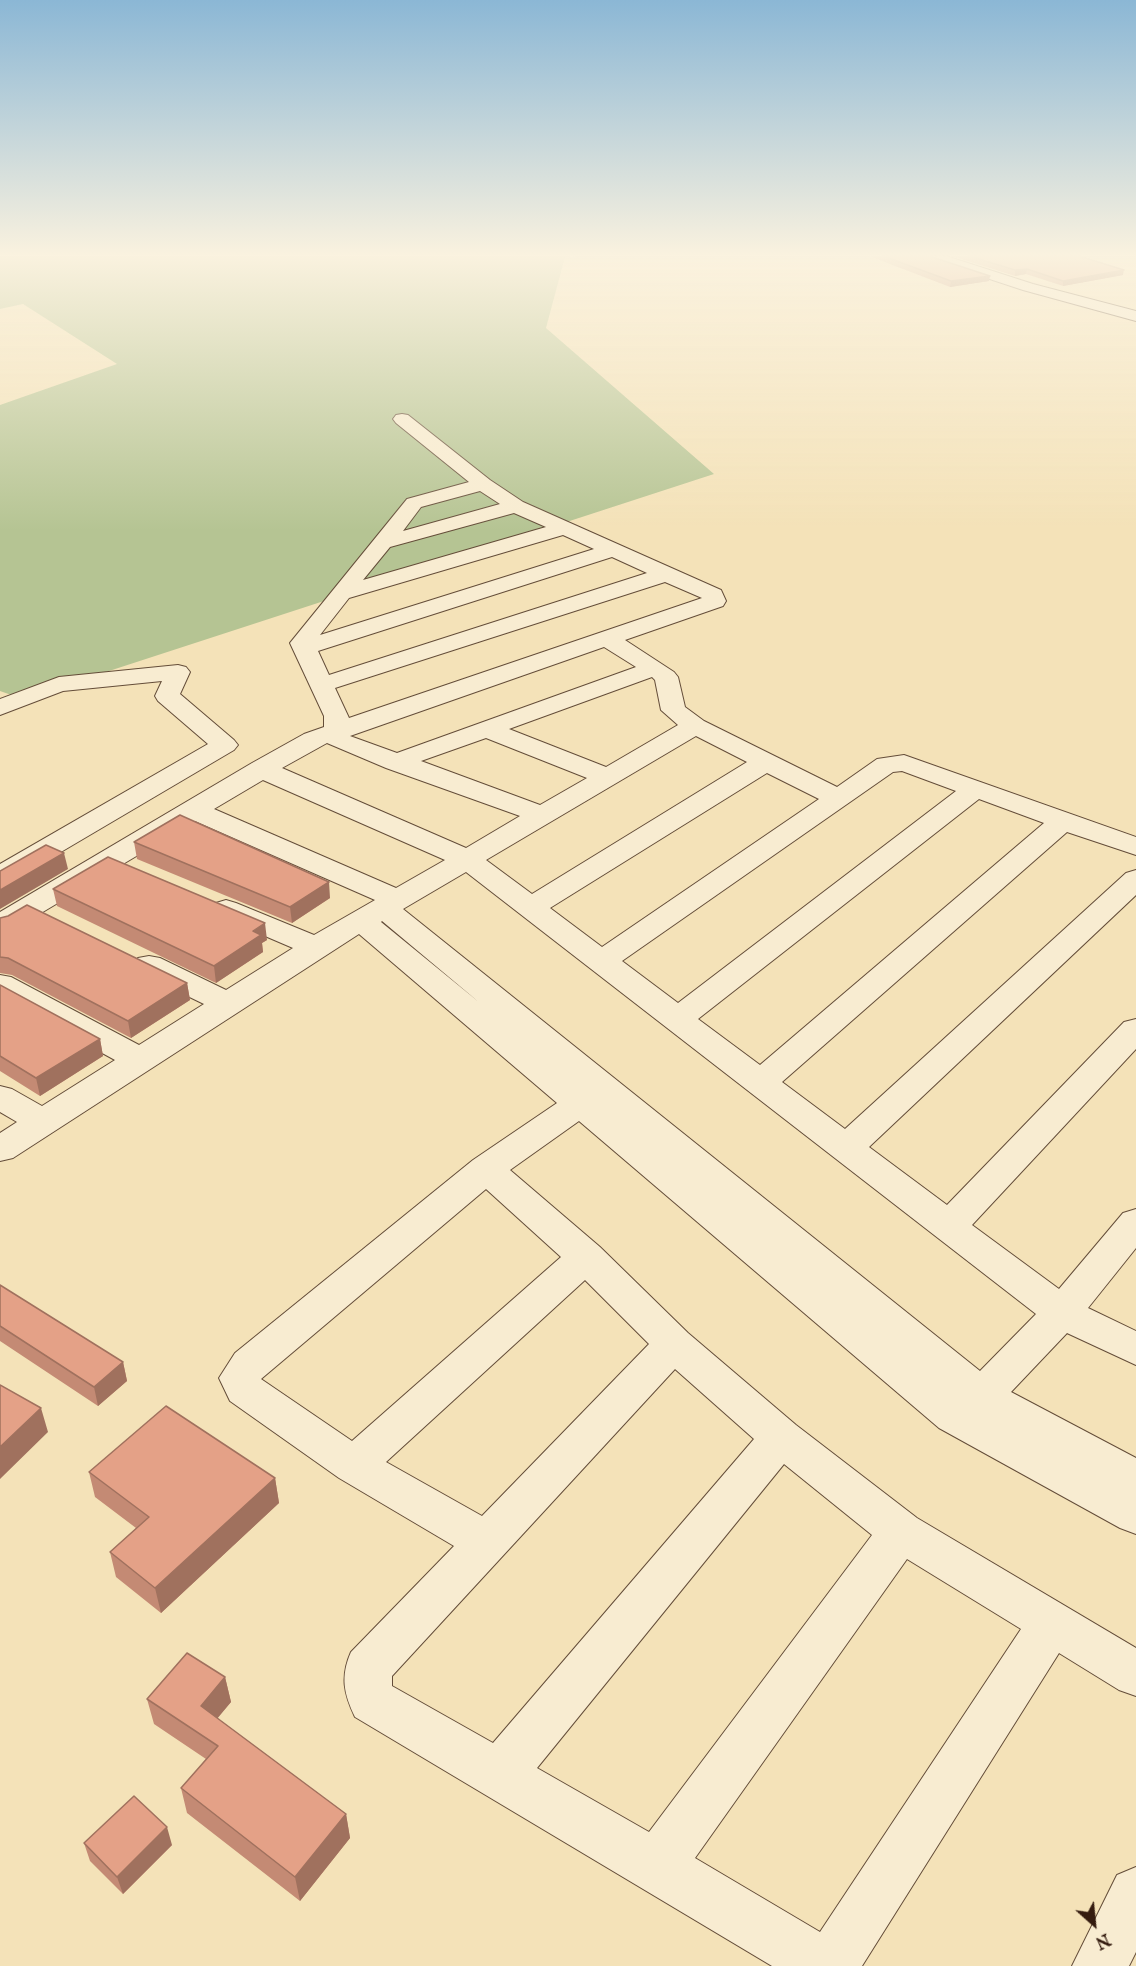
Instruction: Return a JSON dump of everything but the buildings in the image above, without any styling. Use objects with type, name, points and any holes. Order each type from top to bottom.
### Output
[{"type":"street","points":[[0,925],[313,739],[715,601],[714,595],[516,506],[483,484],[402,419]]},
{"type":"street","points":[[483,484],[414,503],[302,643],[336,716],[338,740],[542,815]]},
{"type":"street","points":[[380,543],[516,506]]},
{"type":"street","points":[[340,594],[565,528]]},
{"type":"street","points":[[304,648],[613,550]]},
{"type":"street","points":[[321,685],[667,574]]},
{"type":"street","points":[[606,639],[666,677],[673,710],[696,726],[838,798]]},
{"type":"street","points":[[395,762],[655,668]]},
{"type":"street","points":[[0,708],[59,684],[178,672],[167,696],[225,745],[0,876]]},
{"type":"street","points":[[0,1149],[226,1002],[316,947],[696,726]]},
{"type":"street","points":[[486,729],[608,777]]},
{"type":"street","points":[[531,907],[766,762]]},
{"type":"street","points":[[602,962],[886,765],[896,762],[1136,847]]},
{"type":"street","points":[[261,769],[467,859],[1062,1312],[1136,1349]]},
{"type":"street","points":[[678,1019],[976,789]]},
{"type":"street","points":[[194,810],[381,909],[592,1095],[968,1406],[1136,1515]]},
{"type":"street","points":[[761,1082],[1064,821]]},
{"type":"street","points":[[110,860],[143,873]]},
{"type":"street","points":[[847,1148],[1136,879]]},
{"type":"street","points":[[197,896],[316,947]]},
{"type":"street","points":[[30,907],[61,922]]},
{"type":"street","points":[[123,952],[226,1002]]},
{"type":"street","points":[[0,984],[139,1059]]},
{"type":"street","points":[[949,1226],[1136,1029]]},
{"type":"street","points":[[488,1542],[354,1464],[245,1389],[240,1378],[249,1364],[486,1169],[592,1095]]},
{"type":"street","points":[[0,1097],[44,1122]]},
{"type":"street","points":[[486,1169],[586,1257],[674,1344],[782,1437],[901,1532],[1136,1674]]},
{"type":"street","points":[[968,1406],[1062,1312],[1136,1222]]},
{"type":"street","points":[[354,1464],[586,1257]]},
{"type":"street","points":[[674,1344],[368,1668],[368,1689],[372,1701],[657,1866],[824,1966]]},
{"type":"street","points":[[968,1406],[1136,1479]]},
{"type":"street","points":[[500,1774],[782,1437]]},
{"type":"street","points":[[657,1866],[901,1532]]},
{"type":"street","points":[[830,1966],[1052,1623]]},
{"type":"street","points":[[1100,1966],[1136,1894]]},
{"type":"green space","points":[[92,348],[569,348],[714,474],[23,699],[0,691],[0,405],[117,364]]}]
